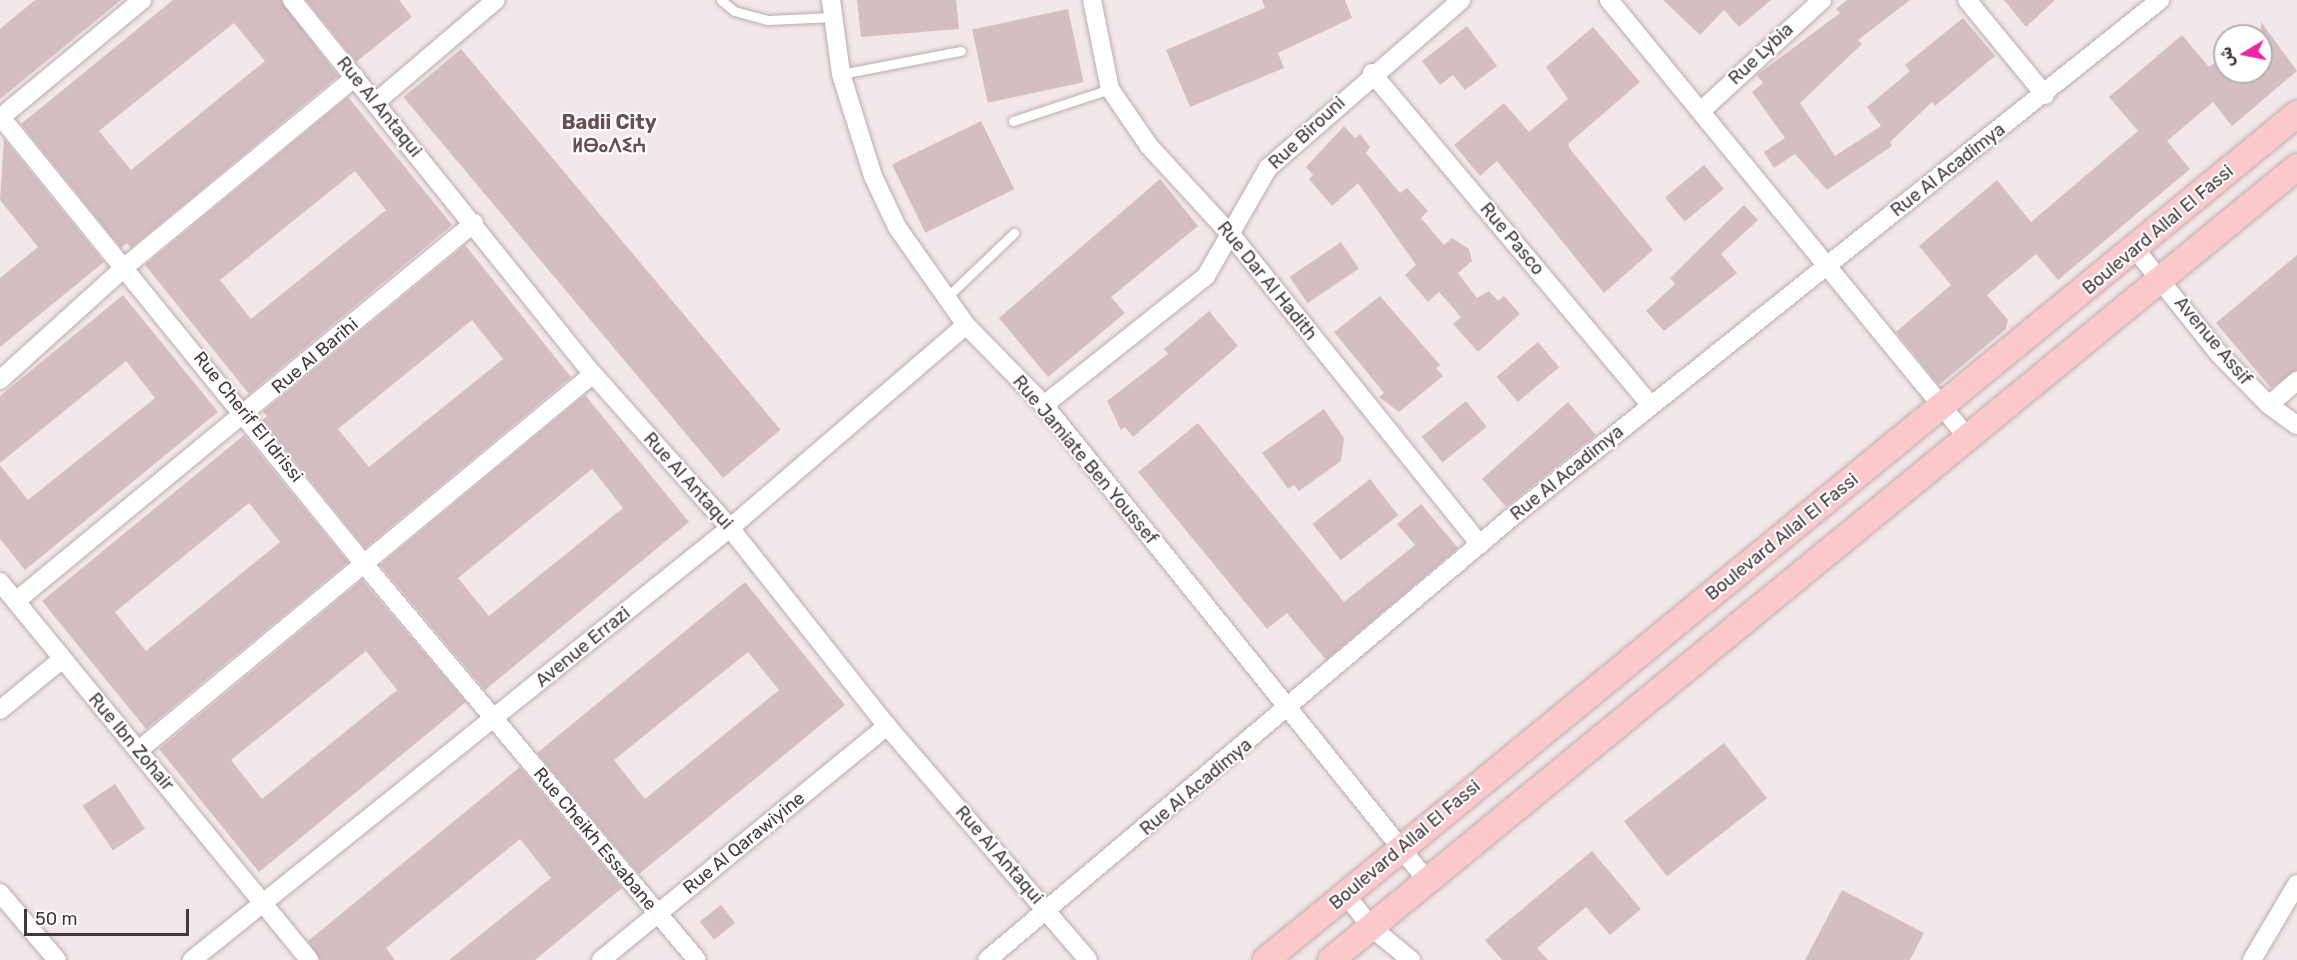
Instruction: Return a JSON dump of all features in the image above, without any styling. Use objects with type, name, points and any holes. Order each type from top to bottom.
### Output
[{"type":"main road","name":"Boulevard Allal El Fassi","points":[[1266,960],[1346,895],[1400,847],[2136,250],[2297,114]]},
{"type":"main road","name":"Boulevard Allal El Fassi","points":[[1330,960],[1371,927],[1425,878],[2162,280],[2297,167]]},
{"type":"street","points":[[0,117],[142,0]]},
{"type":"street","name":"Rue Al Antaqui","points":[[292,0],[474,223],[592,374],[730,528],[887,726],[1088,960]]},
{"type":"street","points":[[376,102],[496,0]]},
{"type":"street","name":"Rue Dar Al Hadith","points":[[1092,0],[1110,89],[1149,146],[1232,236],[1480,545]]},
{"type":"street","name":"Rue Birouni","points":[[1044,405],[1206,276],[1232,236],[1268,168],[1372,73],[1461,0]]},
{"type":"street","points":[[1609,0],[1702,110],[1968,438]]},
{"type":"street","name":"Rue Lybia","points":[[1702,110],[1822,0]]},
{"type":"street","points":[[1967,0],[2045,95]]},
{"type":"street","name":"Rue Al Acadimya","points":[[987,960],[1288,709],[1480,545],[1828,264],[2045,95],[2160,0]]},
{"type":"street","name":"Rue Jamiate Ben Youssef","points":[[832,9],[841,74],[883,196],[966,325],[1044,405],[1425,878]]},
{"type":"street","name":"Rue Pasco","points":[[1372,73],[1651,406]]},
{"type":"street","points":[[0,380],[126,266],[355,77]]},
{"type":"street","name":"Rue Cherif El Idrissi","points":[[0,117],[126,266],[364,564],[494,718]]},
{"type":"street","name":"Rue Al Barihi","points":[[16,601],[246,414],[474,223]]},
{"type":"street","name":"Avenue Assif","points":[[2136,250],[2269,405],[2297,425]]},
{"type":"street","name":"Avenue Errazi","points":[[192,960],[730,528],[966,325]]},
{"type":"street","points":[[139,750],[592,374]]},
{"type":"street","points":[[2269,405],[2297,381]]},
{"type":"street","name":"Rue Ibn Zohair","points":[[0,582],[61,660],[139,750],[309,960]]},
{"type":"street","points":[[0,710],[61,660]]},
{"type":"street","name":"Rue Cheikh Essabane","points":[[494,718],[697,960]]},
{"type":"street","name":"Rue Al Qarawiyine","points":[[601,960],[887,726]]},
{"type":"street","points":[[2252,960],[2297,884]]},
{"type":"street","points":[[0,893],[57,960]]},
{"type":"street","points":[[1346,895],[1371,927],[1411,960]]},
{"type":"lane","points":[[721,0],[735,10],[768,20],[832,9]]},
{"type":"lane","points":[[841,74],[961,51]]},
{"type":"lane","points":[[1013,122],[1110,89]]},
{"type":"lane","points":[[947,297],[1014,233]]},
{"type":"building","points":[[35,0],[121,0],[0,99],[0,29]]},
{"type":"building","points":[[173,0],[281,0],[338,76],[131,248],[127,243],[121,248],[21,124]],"holes":[[[234,23],[265,61],[131,170],[99,131]]]},
{"type":"building","points":[[306,0],[399,0],[412,17],[356,62]]},
{"type":"building","points":[[857,0],[956,0],[959,29],[861,37]]},
{"type":"building","points":[[1262,0],[1345,0],[1352,18],[1278,53],[1284,68],[1190,107],[1166,50],[1265,8]]},
{"type":"building","points":[[1663,0],[1771,0],[1739,27],[1724,10],[1700,35]]},
{"type":"building","points":[[1847,0],[1910,0],[1858,40],[1862,44],[1800,103],[1835,156],[1881,126],[1867,107],[1910,71],[1905,65],[1963,18],[1995,56],[1935,106],[1932,102],[1890,142],[1892,146],[1827,190],[1795,154],[1774,168],[1764,152],[1785,138],[1752,92],[1763,83],[1757,75],[1840,13],[1836,9]]},
{"type":"building","points":[[2004,0],[2055,0],[2026,27]]},
{"type":"building","points":[[1068,9],[1084,82],[988,103],[972,29]]},
{"type":"building","points":[[1467,26],[1497,66],[1465,90],[1453,75],[1440,85],[1422,61]]},
{"type":"building","points":[[1593,27],[1640,82],[1568,144],[1653,250],[1604,293],[1497,161],[1480,176],[1454,145],[1504,103],[1529,132],[1568,99],[1546,67]]},
{"type":"building","points":[[2182,35],[2209,67],[2213,64],[2213,84],[2273,84],[2273,38],[2297,71],[2232,126],[2213,102],[2167,141],[2190,169],[2058,280],[2036,254],[1987,295],[2008,320],[2006,329],[1939,385],[1896,332],[1951,285],[1919,246],[1997,180],[2031,222],[2138,131],[2109,97]]},
{"type":"building","points":[[461,49],[780,430],[723,478],[404,97]]},
{"type":"building","points":[[348,97],[452,225],[249,394],[145,265]],"holes":[[[355,171],[386,210],[251,319],[220,280]]]},
{"type":"building","points":[[981,121],[1014,189],[925,233],[892,164]]},
{"type":"building","points":[[1344,126],[1355,138],[1360,134],[1370,147],[1366,153],[1400,193],[1407,188],[1428,211],[1421,218],[1444,245],[1452,238],[1469,249],[1472,261],[1458,273],[1477,298],[1489,291],[1498,301],[1504,296],[1520,314],[1478,352],[1453,324],[1461,317],[1439,292],[1428,302],[1405,275],[1416,265],[1358,183],[1332,206],[1309,179],[1313,175],[1306,167]]},
{"type":"building","points":[[4,139],[104,262],[0,347],[0,278],[38,247],[0,200]]},
{"type":"building","points":[[1704,165],[1724,189],[1685,222],[1665,198]]},
{"type":"building","points":[[1160,179],[1198,226],[1111,297],[1125,313],[1048,377],[999,318]]},
{"type":"building","points":[[1744,205],[1758,220],[1721,254],[1737,273],[1664,331],[1646,311],[1675,284],[1670,278]]},
{"type":"building","points":[[1341,242],[1359,269],[1307,303],[1290,277]]},
{"type":"building","points":[[465,245],[571,377],[365,548],[262,420],[267,416],[263,412]],"holes":[[[472,320],[503,359],[369,467],[338,429]]]},
{"type":"building","points":[[2297,255],[2297,370],[2271,388],[2216,323]]},
{"type":"building","points":[[123,295],[218,412],[25,570],[0,539],[0,465],[28,500],[155,398],[126,361],[0,463],[0,396]]},
{"type":"building","points":[[1380,296],[1440,365],[1436,368],[1443,376],[1399,412],[1379,397],[1384,393],[1334,332]]},
{"type":"building","points":[[1209,311],[1238,346],[1133,437],[1125,427],[1121,430],[1107,401],[1168,354],[1164,349]]},
{"type":"building","points":[[1538,342],[1559,367],[1518,402],[1497,377]]},
{"type":"building","points":[[585,395],[689,522],[485,690],[380,565]],"holes":[[[592,469],[623,508],[489,616],[458,578]]]},
{"type":"building","points":[[1466,401],[1487,427],[1442,463],[1422,437]]},
{"type":"building","points":[[1568,402],[1596,435],[1506,507],[1482,479]]},
{"type":"building","points":[[1324,409],[1344,438],[1341,461],[1299,491],[1294,485],[1288,489],[1262,453]]},
{"type":"building","points":[[1198,423],[1344,602],[1415,545],[1397,524],[1421,504],[1458,548],[1326,660],[1287,613],[1267,629],[1138,472]]},
{"type":"building","points":[[244,435],[348,562],[146,729],[42,601]],"holes":[[[249,503],[280,542],[146,651],[115,612]]]},
{"type":"building","points":[[1370,479],[1398,515],[1341,560],[1312,524]]},
{"type":"building","points":[[362,580],[466,702],[259,872],[159,749]],"holes":[[[366,651],[397,690],[262,799],[231,760]]]},
{"type":"building","points":[[745,582],[845,705],[639,874],[537,753]],"holes":[[[748,652],[779,690],[645,799],[614,760]]]},
{"type":"building","points":[[1724,743],[1767,798],[1667,876],[1624,821]]},
{"type":"building","points":[[520,767],[622,888],[535,960],[449,960],[551,878],[520,839],[386,948],[395,960],[320,960],[308,941]]},
{"type":"building","points":[[115,784],[145,829],[113,851],[83,806]]},
{"type":"building","points":[[1592,851],[1641,909],[1610,935],[1586,907],[1537,948],[1548,960],[1502,960],[1485,940]]},
{"type":"building","points":[[1842,890],[1924,933],[1910,960],[1805,960]]},
{"type":"building","points":[[721,905],[735,923],[714,940],[700,922]]},
{"type":"district","name":"Badii City ⵍⴱⴰⴷⵉⵄ","points":[[609,134]]}]
